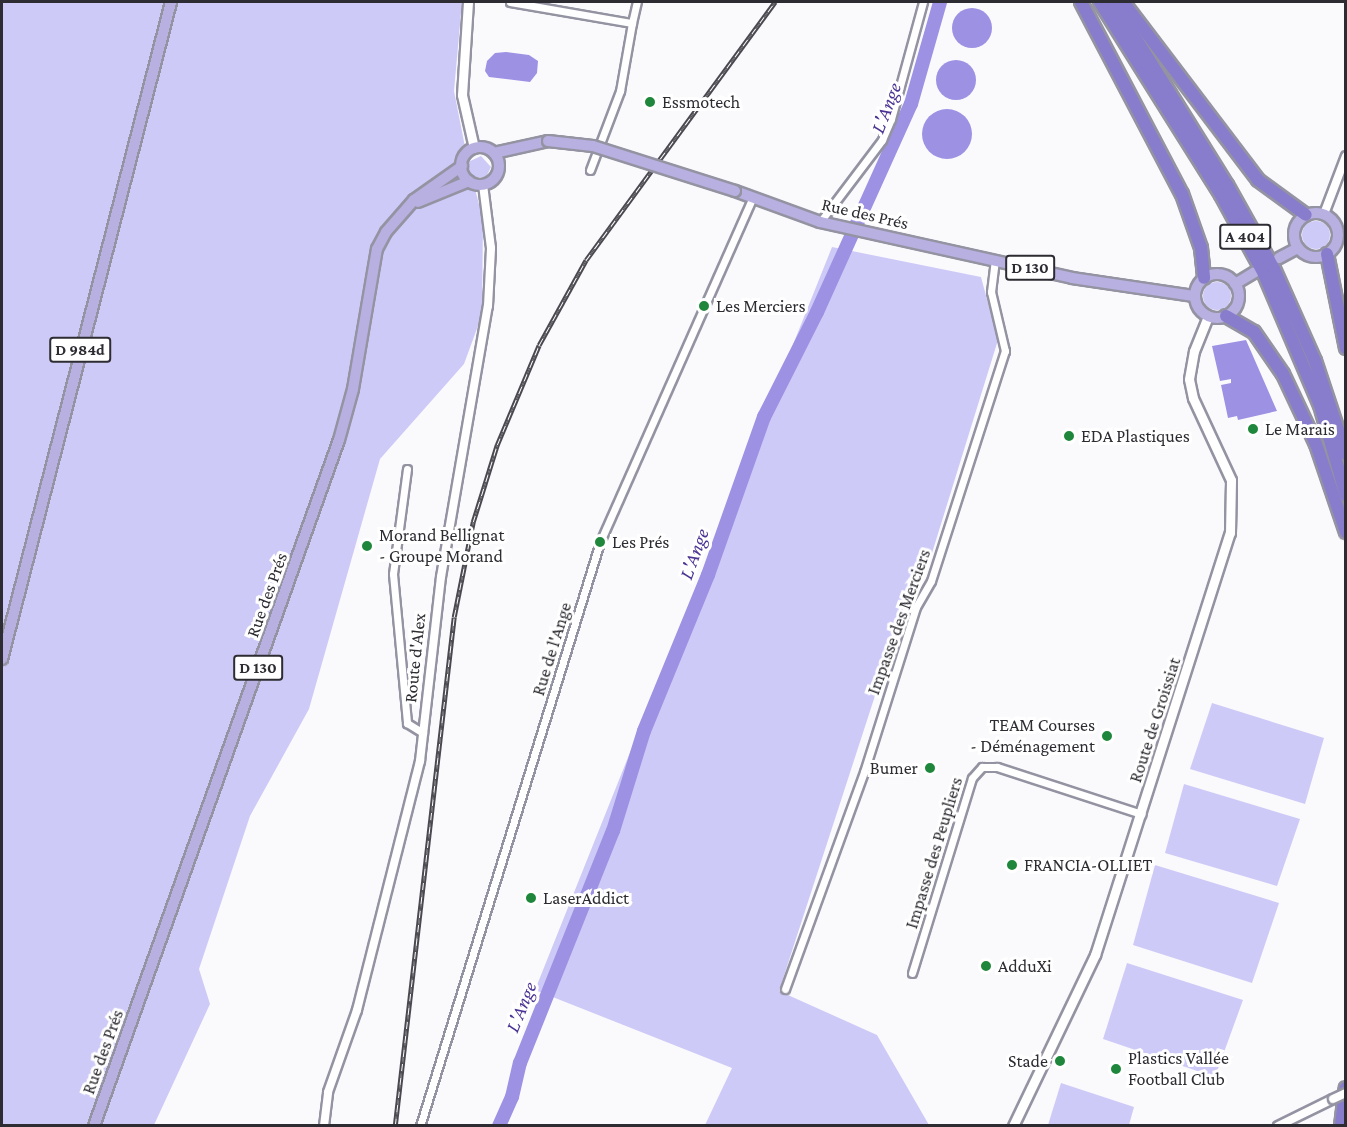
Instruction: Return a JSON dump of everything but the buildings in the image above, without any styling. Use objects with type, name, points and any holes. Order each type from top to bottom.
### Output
[{"type":"highway","points":[[1081,2],[1182,194],[1199,242],[1203,278]]},
{"type":"highway","name":"A 404","points":[[1100,2],[1221,195],[1264,274],[1312,384],[1346,495]]},
{"type":"highway","name":"A 404","points":[[1113,2],[1243,212],[1274,269],[1315,362],[1346,454]]},
{"type":"highway","points":[[1123,2],[1258,180],[1306,215]]},
{"type":"highway","points":[[1327,254],[1346,348]]},
{"type":"highway","points":[[1226,316],[1254,332],[1283,374],[1318,452],[1346,532]]},
{"type":"highway","points":[[1341,1125],[1346,1088]]},
{"type":"main road","name":"D 984d","points":[[2,659],[171,2]]},
{"type":"main road","points":[[468,2],[462,95],[474,148]]},
{"type":"main road","points":[[499,166],[494,153],[485,148],[474,148],[465,155],[462,166],[469,181],[483,185],[496,176],[499,166],[512,155],[542,143]]},
{"type":"main road","name":"Rue des Prés","points":[[542,143],[593,146],[735,190],[820,222],[1072,278],[1194,296]]},
{"type":"main road","name":"D 130","points":[[494,153],[542,143]]},
{"type":"main road","name":"Rue des Prés","points":[[94,1125],[339,440],[353,389],[377,249],[405,209],[462,166]]},
{"type":"main road","name":"Rue des Prés","points":[[405,209],[442,189],[469,181]]},
{"type":"main road","points":[[1324,214],[1336,224],[1339,236],[1327,254],[1312,257],[1298,248],[1294,232],[1306,215],[1324,214]]},
{"type":"main road","points":[[1279,258],[1298,248]]},
{"type":"main road","points":[[1235,284],[1255,272]]},
{"type":"main road","points":[[1219,274],[1235,284],[1238,303],[1226,316],[1208,316],[1199,309],[1194,296],[1203,278],[1219,274]]},
{"type":"main road","name":"Route de Groissiat","points":[[1013,1125],[1092,964],[1142,814],[1232,521],[1233,493],[1228,467],[1193,398],[1189,379],[1194,351],[1208,316]]},
{"type":"street","points":[[510,2],[632,23]]},
{"type":"street","points":[[590,170],[620,91],[637,2]]},
{"type":"street","points":[[820,222],[882,140],[891,119],[923,2]]},
{"type":"street","points":[[1324,214],[1346,156]]},
{"type":"street","name":"Route d'Alex","points":[[324,1125],[328,1092],[366,979],[420,761],[441,577],[488,306],[491,248],[483,185]]},
{"type":"street","name":"Rue de l'Ange","points":[[420,1125],[600,542],[753,197]]},
{"type":"street","name":"Impasse des Merciers","points":[[785,989],[864,772],[916,608],[931,581],[1005,351],[991,292],[994,260]]},
{"type":"street","points":[[407,469],[393,574],[407,723],[423,734]]},
{"type":"street","name":"Impasse des Peupliers","points":[[912,973],[972,778],[982,767],[997,767],[1142,814]]},
{"type":"street","points":[[1278,1125],[1346,1094]]},
{"type":"shaded area","points":[[2,2],[462,2],[454,91],[468,162],[481,156],[491,167],[486,177],[472,178],[483,219],[482,315],[464,364],[380,459],[309,709],[250,816],[199,969],[210,1004],[154,1125],[2,1125]]},
{"type":"shaded area","points":[[972,8],[980,9],[986,14],[991,20],[991,36],[986,42],[980,47],[972,48],[964,47],[958,42],[953,36],[952,28],[953,20],[958,14],[964,9]]},
{"type":"shaded area","points":[[495,53],[529,55],[538,61],[537,73],[530,82],[489,77],[485,71],[487,61]]},
{"type":"shaded area","points":[[956,60],[964,61],[970,66],[975,72],[975,88],[970,94],[964,99],[956,100],[948,99],[942,94],[937,88],[936,80],[937,72],[942,66],[948,61]]},
{"type":"shaded area","points":[[947,109],[965,116],[972,134],[965,152],[947,159],[929,152],[922,134],[929,116]]},
{"type":"shaded area","points":[[1316,221],[1326,225],[1330,235],[1326,245],[1316,249],[1306,245],[1302,235],[1306,225]]},
{"type":"shaded area","points":[[832,247],[981,277],[998,340],[928,566],[914,576],[779,991],[877,1035],[929,1125],[705,1125],[732,1068],[535,990]]},
{"type":"shaded area","points":[[1217,282],[1227,286],[1231,296],[1227,306],[1217,310],[1207,306],[1203,296],[1207,286]]},
{"type":"shaded area","points":[[1246,340],[1277,411],[1238,420],[1237,416],[1228,418],[1221,385],[1231,383],[1231,379],[1220,381],[1212,346]]},
{"type":"shaded area","points":[[1212,703],[1324,738],[1305,804],[1190,769]]},
{"type":"shaded area","points":[[1184,784],[1300,819],[1277,886],[1165,853]]},
{"type":"shaded area","points":[[1155,865],[1279,903],[1252,983],[1133,945]]},
{"type":"shaded area","points":[[1127,963],[1243,1000],[1215,1077],[1103,1039]]},
{"type":"shaded area","points":[[1061,1083],[1134,1107],[1129,1125],[1048,1125]]},
{"type":"waterway","name":"L'Ange","points":[[499,1126],[512,1097],[520,1063],[613,831],[644,731],[708,575],[764,417],[817,312],[911,104],[940,2]]},
{"type":"railway","points":[[395,1126],[454,617],[473,522],[497,445],[539,345],[586,260],[775,2]]},
{"type":"place","name":"Essmotech","points":[[650,102]]},
{"type":"place","name":"Les Merciers","points":[[704,306]]},
{"type":"place","name":"Le Marais","points":[[1253,429]]},
{"type":"place","name":"EDA Plastiques","points":[[1069,436]]},
{"type":"place","name":"Les Prés","points":[[600,542]]},
{"type":"place","name":"Morand Bellignat - Groupe Morand","points":[[367,546]]},
{"type":"place","name":"TEAM Courses - Déménagement","points":[[1107,736]]},
{"type":"place","name":"Bumer","points":[[930,768]]},
{"type":"place","name":"FRANCIA-OLLIET","points":[[1012,865]]},
{"type":"place","name":"LaserAddict","points":[[531,898]]},
{"type":"place","name":"AdduXi","points":[[986,966]]},
{"type":"place","name":"Stade","points":[[1060,1061]]},
{"type":"place","name":"Plastics Vallée Football Club","points":[[1116,1069]]}]
